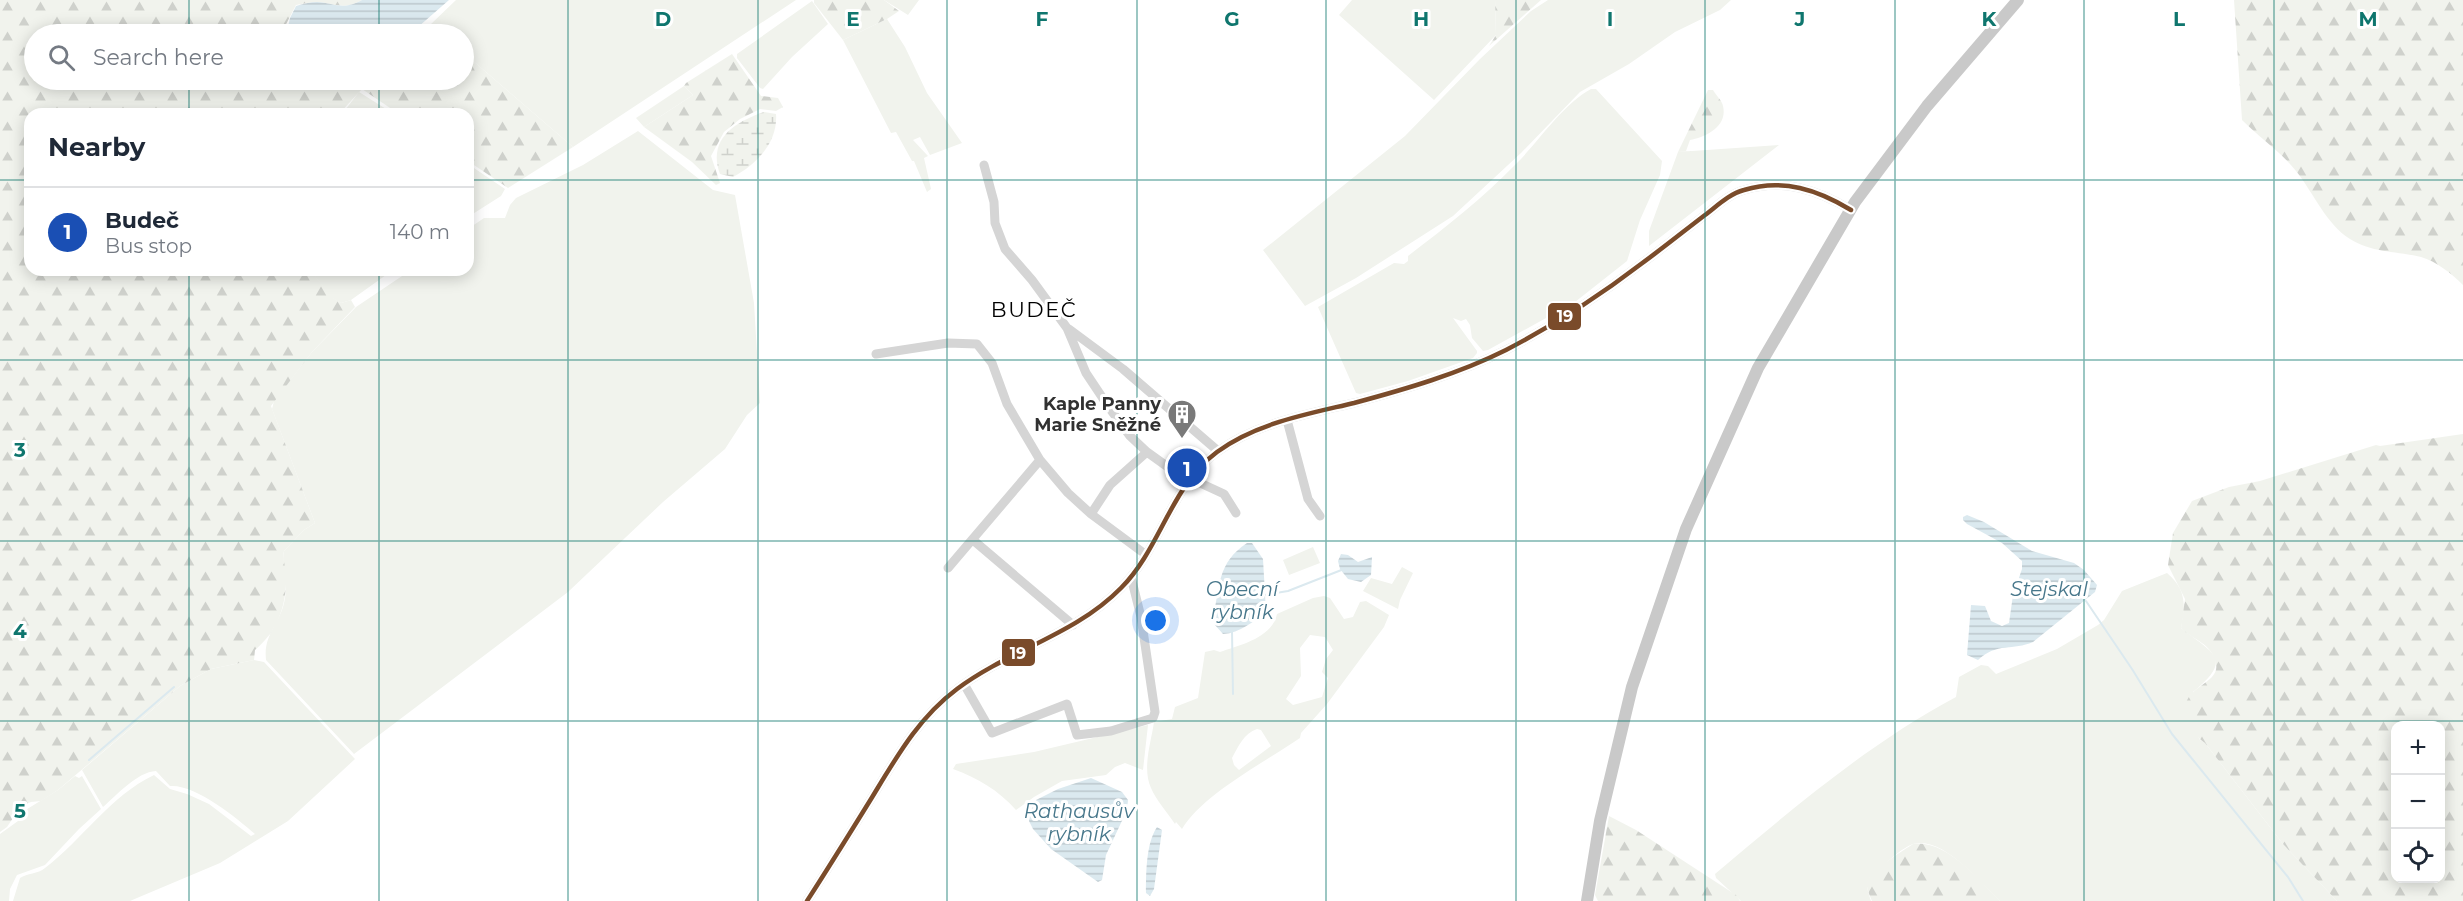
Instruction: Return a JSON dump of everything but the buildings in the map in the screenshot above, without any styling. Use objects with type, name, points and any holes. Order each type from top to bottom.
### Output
[{"type":"main road","points":[[1587,901],[1600,821],[1632,687],[1686,529],[1758,368],[1851,210],[1877,171],[1927,106],[2018,0]]},
{"type":"street","points":[[984,165],[994,202],[995,223],[1005,249],[1032,280],[1067,328],[1086,373],[1108,406],[1130,436],[1147,452],[1172,470],[1224,494],[1236,513]]},
{"type":"street","points":[[807,901],[916,727],[937,705],[964,684],[1073,625],[1103,606],[1131,577],[1190,477],[1218,451],[1248,434],[1287,420],[1425,383],[1504,351],[1608,289],[1733,193],[1755,187],[1790,186],[1824,195],[1851,210]]},
{"type":"street","points":[[1067,328],[1123,369],[1218,451]]},
{"type":"street","points":[[876,354],[948,343],[977,344],[992,363],[1007,405],[1040,460],[1068,493],[1091,514],[1145,554]]},
{"type":"street","points":[[1287,420],[1308,499],[1320,516]]},
{"type":"street","points":[[1091,514],[1110,485],[1147,452]]},
{"type":"street","points":[[948,568],[1040,460]]},
{"type":"street","points":[[973,540],[1073,625]]},
{"type":"street","points":[[964,684],[992,734],[1067,704],[1077,735],[1111,731],[1153,718],[1155,712],[1141,617],[1131,577]]},
{"type":"green space","points":[[0,0],[362,0],[344,6],[317,2],[296,5],[286,24],[24,24],[24,90],[361,90],[345,108],[24,108],[24,276],[315,276],[333,298],[341,303],[351,300],[355,307],[312,352],[271,406],[315,523],[304,530],[284,551],[286,586],[283,606],[270,634],[255,650],[254,660],[211,669],[180,686],[58,790],[41,801],[21,806],[7,827],[0,832]]},
{"type":"green space","points":[[456,0],[796,0],[573,147],[474,62],[474,24],[431,24]]},
{"type":"green space","points":[[814,0],[884,0],[899,11],[843,40]]},
{"type":"green space","points":[[884,0],[919,0],[908,15]]},
{"type":"green space","points":[[1352,0],[1495,0],[1496,35],[1434,100],[1339,15]]},
{"type":"green space","points":[[1495,0],[1541,0],[1489,46],[1496,35]]},
{"type":"green space","points":[[1548,0],[1731,0],[1720,10],[1675,32],[1629,64],[1580,92],[1521,153],[1453,216],[1356,278],[1305,306],[1263,250],[1405,136],[1480,59],[1531,11]]},
{"type":"green space","points":[[2234,0],[2463,0],[2463,285],[2444,268],[2427,259],[2367,247],[2341,233],[2290,164],[2242,120]]},
{"type":"green space","points":[[812,1],[828,24],[792,57],[763,89],[760,88],[737,58],[737,54]]},
{"type":"green space","points":[[887,19],[905,47],[927,93],[962,143],[930,155],[920,137],[913,140],[928,156],[924,158],[931,189],[927,192],[914,161],[896,132],[891,133],[843,40]]},
{"type":"green space","points":[[732,54],[761,96],[778,98],[783,107],[776,111],[760,109],[740,119],[724,132],[711,156],[720,183],[716,185],[692,162],[644,127],[693,95],[684,86],[686,83]]},
{"type":"green space","points":[[474,62],[573,147],[508,188],[474,165],[474,108],[390,108],[363,90],[474,90]]},
{"type":"green space","points":[[684,86],[693,95],[644,127],[636,118]]},
{"type":"green space","points":[[1591,89],[1596,89],[1662,161],[1660,175],[1640,220],[1627,261],[1575,302],[1488,350],[1483,351],[1472,338],[1470,325],[1466,319],[1461,321],[1453,318],[1477,351],[1473,358],[1408,381],[1360,394],[1356,393],[1318,307],[1394,263],[1404,264],[1408,261],[1408,256],[1504,176],[1561,113]]},
{"type":"green space","points":[[1708,90],[1713,90],[1722,104],[1724,113],[1722,120],[1714,130],[1690,140],[1686,151],[1696,151],[1678,152]]},
{"type":"green space","points":[[359,92],[384,108],[347,108]]},
{"type":"green space","points":[[764,112],[776,114],[774,134],[770,143],[758,159],[742,172],[733,177],[720,174],[717,151],[726,134],[743,121]]},
{"type":"green space","points":[[638,131],[713,190],[735,195],[754,303],[760,403],[747,415],[725,449],[663,502],[568,592],[354,754],[266,660],[267,643],[285,598],[284,551],[304,530],[315,523],[272,409],[274,401],[312,352],[356,307],[402,276],[474,276],[474,225],[484,218],[505,218],[510,205],[516,198],[583,165]]},
{"type":"green space","points":[[1779,145],[1649,246],[1649,231],[1678,152]]},
{"type":"green space","points":[[474,168],[505,189],[501,196],[474,213]]},
{"type":"green space","points":[[315,276],[385,276],[351,300],[341,303],[332,298]]},
{"type":"green space","points":[[2463,434],[2463,901],[2337,901],[2283,844],[2197,735],[2186,712],[2186,703],[2191,695],[2211,678],[2216,664],[2211,651],[2181,628],[2185,599],[2168,565],[2173,533],[2192,501],[2229,487],[2260,481],[2376,445]]},
{"type":"green space","points":[[1313,547],[1320,563],[1289,575],[1283,560]]},
{"type":"green space","points":[[1402,567],[1413,573],[1398,609],[1363,591],[1371,578],[1392,584]]},
{"type":"green space","points":[[2167,573],[2178,585],[2183,598],[2184,612],[2181,628],[2209,650],[2216,663],[2206,681],[2193,692],[2197,734],[2200,740],[2205,743],[2283,844],[2337,901],[2000,901],[1960,862],[1925,843],[1913,844],[1905,848],[1873,874],[1867,885],[1871,901],[1741,901],[1716,878],[1715,874],[1831,779],[1892,735],[1956,697],[1959,677],[1981,665],[1988,666],[1996,674],[2057,649],[2104,620],[2122,591]]},
{"type":"green space","points":[[1324,596],[1330,598],[1344,619],[1353,617],[1360,602],[1366,601],[1389,615],[1384,627],[1327,704],[1301,733],[1300,738],[1219,791],[1204,803],[1182,829],[1176,822],[1175,824],[1159,802],[1148,780],[1148,755],[1154,722],[1172,719],[1175,707],[1198,698],[1205,652],[1214,650],[1220,652],[1262,635],[1274,622],[1277,614],[1313,598]],"holes":[[[1310,635],[1325,637],[1333,650],[1326,659],[1322,672],[1328,678],[1322,697],[1293,705],[1286,699],[1301,676],[1300,648]],[[1257,729],[1261,730],[1271,746],[1239,770],[1232,758],[1245,737]]]},
{"type":"green space","points":[[254,660],[264,662],[355,759],[288,821],[220,863],[130,901],[13,901],[20,878],[45,868],[124,794],[154,775],[170,789],[209,804],[251,836],[255,834],[227,811],[203,796],[191,790],[170,786],[156,771],[142,775],[103,807],[82,770],[180,686],[211,669]]},
{"type":"green space","points":[[1148,725],[1143,770],[1125,763],[1115,767],[1106,775],[1062,781],[1016,810],[987,785],[953,769],[956,764],[1034,752]]},
{"type":"green space","points":[[75,776],[79,778],[82,776],[101,809],[45,865],[17,875],[10,889],[9,901],[0,901],[0,834],[18,821],[24,811],[58,790]]},
{"type":"green space","points":[[1609,816],[1636,830],[1736,895],[1740,901],[1598,901],[1595,895]]},
{"type":"green space","points":[[1913,844],[1925,844],[1949,854],[1972,872],[2000,901],[1872,901],[1867,887],[1869,877],[1887,861]]},
{"type":"water","points":[[362,0],[449,0],[421,24],[289,24],[296,6],[317,2],[339,6]]},
{"type":"water","name":"Stejskal","points":[[1967,515],[1984,522],[2032,551],[2074,563],[2084,570],[2097,585],[2095,592],[2033,642],[1998,649],[1985,654],[1978,660],[1967,655],[1971,605],[1985,606],[1991,621],[2002,626],[2009,623],[2013,595],[2022,569],[2022,561],[2002,543],[1967,524],[1963,517]]},
{"type":"water","name":"Obecní rybník","points":[[1247,543],[1252,543],[1263,559],[1266,612],[1241,629],[1223,634],[1213,619],[1221,576],[1230,559]]},
{"type":"water","points":[[1341,554],[1348,555],[1358,562],[1372,557],[1371,575],[1361,582],[1348,579],[1340,569],[1338,561]]},
{"type":"water","name":"Rathausův rybník","points":[[1091,778],[1122,792],[1128,800],[1127,810],[1106,855],[1102,880],[1098,882],[1051,849],[1029,821],[1030,812],[1036,800],[1058,789]]},
{"type":"water","points":[[1157,827],[1162,830],[1154,889],[1150,896],[1146,893],[1147,859]]},
{"type":"waterway","points":[[1264,595],[1288,591],[1344,569]]},
{"type":"waterway","points":[[2086,601],[2172,734],[2288,877],[2303,901]]},
{"type":"waterway","points":[[1232,631],[1233,694]]},
{"type":"waterway","points":[[89,760],[174,687]]},
{"type":"transit line","name":"19","points":[[807,901],[899,754],[919,726],[943,700],[977,675],[1083,618],[1121,588],[1146,555],[1188,482],[1201,466],[1232,442],[1283,421],[1451,374],[1506,350],[1592,299],[1733,194],[1758,187],[1786,186],[1813,192],[1851,210]]},
{"type":"place","name":"Kaple Panny Marie Sněžné","points":[[1182,440]]},
{"type":"place","name":"Budeč","points":[[1187,468]]},
{"type":"district","name":"BUDEČ","points":[[1034,309]]}]
